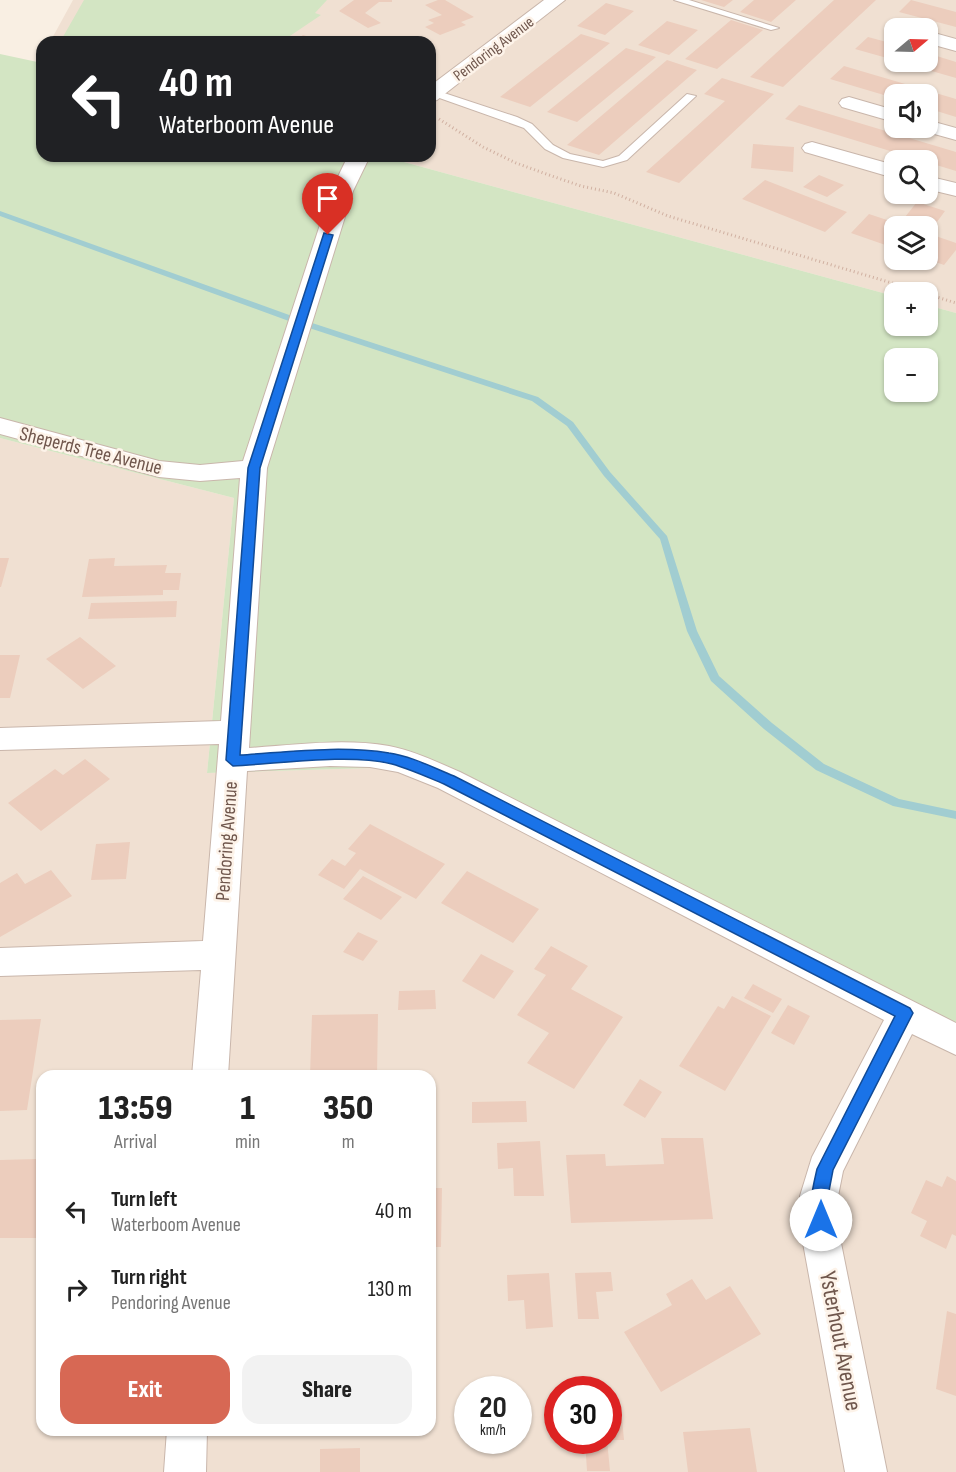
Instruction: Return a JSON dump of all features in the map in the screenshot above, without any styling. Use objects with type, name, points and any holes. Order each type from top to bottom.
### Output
[{"type":"street","name":"Pendoring Avenue","points":[[436,92],[556,0]]},
{"type":"street","points":[[938,40],[956,45]]},
{"type":"street","points":[[849,103],[884,113]]},
{"type":"street","points":[[938,129],[956,134]]},
{"type":"street","points":[[812,148],[884,169]]},
{"type":"street","name":"Pendoring Avenue","points":[[210,1070],[254,468],[342,191],[356,162]]},
{"type":"street","points":[[938,185],[956,190]]},
{"type":"street","name":"Sheperds Tree Avenue","points":[[0,426],[159,470],[200,473],[254,468]]},
{"type":"street","points":[[0,739],[234,746],[390,758],[449,780],[956,1040]]},
{"type":"street","points":[[0,962],[218,955]]},
{"type":"street","name":"Ysterhout Avenue","points":[[866,1472],[825,1260],[819,1196],[825,1169],[837,1143],[905,1013]]},
{"type":"street","points":[[185,1472],[188,1436]]},
{"type":"lane","points":[[679,0],[774,28]]},
{"type":"lane","points":[[436,95],[513,119],[528,126],[549,147],[567,156],[603,164],[624,158],[691,96]]},
{"type":"path","points":[[436,118],[483,147],[516,164],[581,186],[614,193],[668,216],[889,282]]},
{"type":"path","points":[[938,297],[956,303]]},
{"type":"shaded area","points":[[73,0],[956,0],[956,313],[938,308],[938,282],[884,282],[884,293],[404,162],[436,162],[436,36],[53,36]]},
{"type":"shaded area","points":[[0,438],[234,498],[207,773],[405,767],[956,1051],[956,1472],[0,1472]]},
{"type":"green space","points":[[84,0],[327,0],[315,13],[321,15],[290,36],[63,36]]},
{"type":"green space","points":[[0,54],[36,62],[36,162],[404,162],[884,293],[884,336],[938,336],[938,308],[956,313],[956,1051],[406,767],[207,773],[234,498],[0,438]]},
{"type":"building","points":[[354,0],[392,0],[392,2],[379,2],[365,13],[381,23],[368,28],[339,11]]},
{"type":"building","points":[[445,0],[474,17],[461,22],[466,25],[440,35],[425,27],[434,23],[428,20],[442,15],[425,5]]},
{"type":"building","points":[[701,0],[733,0],[724,7]]},
{"type":"building","points":[[754,0],[796,0],[771,22],[740,12]]},
{"type":"building","points":[[834,0],[876,0],[783,87],[750,77]]},
{"type":"building","points":[[911,0],[956,12],[956,27],[938,22],[938,18],[922,18],[899,12]]},
{"type":"building","points":[[606,3],[634,11],[605,35],[577,26]]},
{"type":"building","points":[[731,20],[763,30],[717,69],[685,59]]},
{"type":"building","points":[[667,21],[698,30],[669,55],[638,45]]},
{"type":"building","points":[[581,34],[610,43],[530,107],[500,97]]},
{"type":"building","points":[[868,37],[884,41],[884,57],[855,49]]},
{"type":"building","points":[[626,48],[656,57],[577,122],[547,112]]},
{"type":"building","points":[[938,56],[956,62],[956,78],[935,72],[938,72]]},
{"type":"building","points":[[667,60],[697,70],[599,155],[567,145]]},
{"type":"building","points":[[844,66],[905,84],[884,84],[884,95],[830,79]]},
{"type":"building","points":[[722,78],[774,94],[679,183],[646,172],[725,101],[704,94]]},
{"type":"building","points":[[938,94],[956,99],[956,117],[938,111]]},
{"type":"building","points":[[799,105],[884,130],[884,138],[909,138],[956,152],[956,171],[938,166],[938,150],[887,150],[785,119]]},
{"type":"building","points":[[753,144],[794,147],[793,172],[751,168]]},
{"type":"building","points":[[819,175],[844,185],[827,197],[803,187]]},
{"type":"building","points":[[765,180],[847,212],[825,232],[742,199]]},
{"type":"building","points":[[915,204],[923,204],[945,211],[938,221],[938,216],[906,216]]},
{"type":"building","points":[[869,214],[884,219],[884,245],[851,233]]},
{"type":"building","points":[[938,237],[956,243],[956,250],[944,265],[938,263]]},
{"type":"building","points":[[0,558],[9,558],[1,587],[0,587]]},
{"type":"building","points":[[115,558],[114,566],[167,565],[165,573],[181,573],[179,590],[163,590],[163,595],[82,597],[89,559]]},
{"type":"building","points":[[177,601],[176,617],[88,619],[91,603]]},
{"type":"building","points":[[80,637],[116,666],[83,689],[46,659]]},
{"type":"building","points":[[0,655],[20,655],[10,698],[0,698]]},
{"type":"building","points":[[85,759],[110,779],[41,831],[8,803],[55,769],[63,775]]},
{"type":"building","points":[[370,824],[445,864],[416,899],[360,869],[344,889],[318,875],[332,859],[345,866],[356,853],[348,849]]},
{"type":"building","points":[[130,842],[126,879],[91,880],[96,844]]},
{"type":"building","points":[[51,870],[72,896],[0,937],[0,883],[17,873],[25,884]]},
{"type":"building","points":[[467,871],[539,909],[513,943],[441,903]]},
{"type":"building","points":[[363,876],[402,897],[381,920],[343,899]]},
{"type":"building","points":[[358,932],[378,941],[363,961],[343,952]]},
{"type":"building","points":[[551,946],[588,966],[571,989],[623,1017],[574,1089],[527,1063],[549,1033],[517,1015],[546,975],[534,969]]},
{"type":"building","points":[[481,954],[514,971],[494,999],[462,981]]},
{"type":"building","points":[[753,984],[782,999],[773,1013],[744,998]]},
{"type":"building","points":[[435,990],[436,1009],[398,1010],[399,991]]},
{"type":"building","points":[[732,996],[771,1016],[725,1091],[679,1066],[718,1006],[724,1009]]},
{"type":"building","points":[[788,1005],[810,1016],[794,1045],[771,1033]]},
{"type":"building","points":[[378,1014],[377,1070],[310,1070],[312,1015]]},
{"type":"building","points":[[41,1019],[27,1110],[0,1111],[0,1020]]},
{"type":"building","points":[[640,1079],[662,1092],[645,1118],[623,1105]]},
{"type":"building","points":[[526,1101],[527,1122],[472,1123],[472,1102]]},
{"type":"building","points":[[661,1138],[703,1138],[713,1219],[571,1223],[566,1155],[605,1154],[606,1166],[664,1164]]},
{"type":"building","points":[[540,1141],[544,1196],[514,1196],[513,1168],[498,1169],[497,1143]]},
{"type":"building","points":[[36,1159],[36,1238],[0,1238],[0,1160]]},
{"type":"building","points":[[947,1176],[956,1181],[956,1236],[952,1234],[946,1249],[920,1236],[927,1221],[911,1213],[926,1180],[942,1187]]},
{"type":"building","points":[[436,1188],[442,1188],[441,1247],[436,1247]]},
{"type":"building","points":[[611,1272],[613,1291],[596,1292],[599,1319],[578,1319],[575,1273]]},
{"type":"building","points":[[549,1273],[553,1327],[526,1329],[524,1300],[508,1301],[507,1275]]},
{"type":"building","points":[[692,1279],[706,1300],[730,1286],[761,1334],[661,1392],[624,1332],[672,1305],[666,1294]]},
{"type":"building","points":[[947,1311],[956,1314],[956,1396],[936,1389]]},
{"type":"building","points":[[750,1428],[757,1472],[688,1472],[683,1432]]},
{"type":"building","points":[[360,1448],[360,1472],[320,1472],[320,1449]]},
{"type":"building","points":[[586,1454],[608,1454],[610,1471],[587,1471]]},
{"type":"waterway","points":[[0,213],[300,322],[535,399],[570,424],[607,474],[664,538],[692,631],[715,678],[768,726],[820,767],[897,803],[956,815]]},
{"type":"route","points":[[328,235],[254,468],[233,760],[351,755],[390,758],[426,770],[905,1013],[825,1169],[819,1196],[821,1220]]}]
